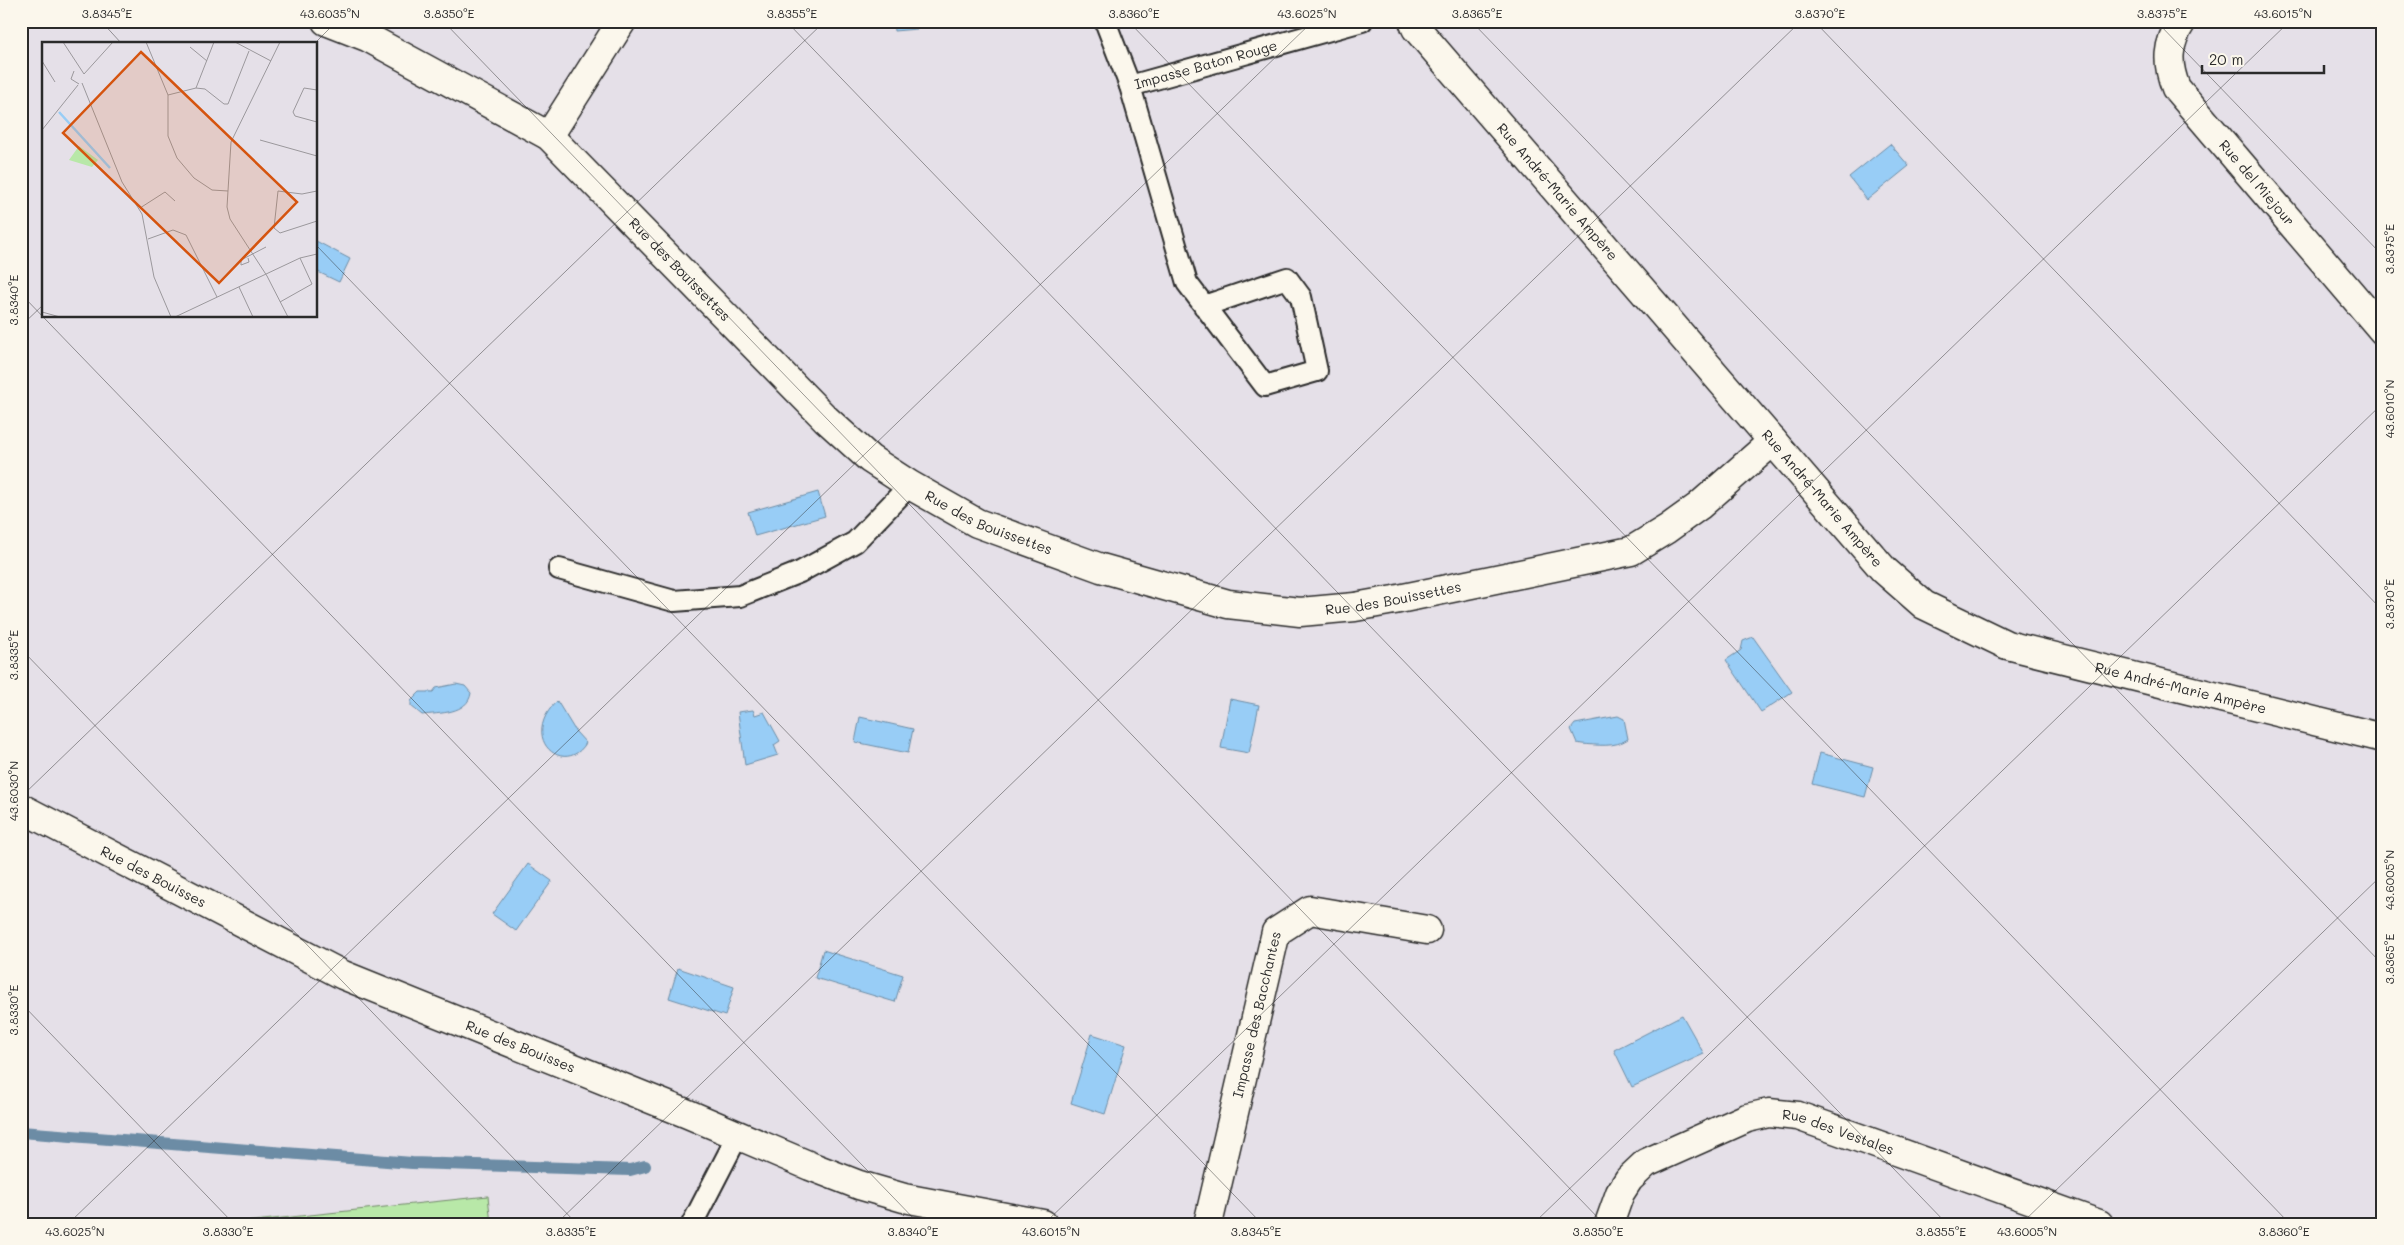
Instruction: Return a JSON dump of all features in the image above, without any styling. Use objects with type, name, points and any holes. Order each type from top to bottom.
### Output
[{"type":"street","name":"Rue des Bouissettes","points":[[326,21],[367,37],[549,136],[826,419],[870,458],[910,485],[977,524],[1101,568],[1228,604],[1300,612],[1355,607],[1394,600],[1631,550],[1667,529],[1699,506],[1773,441]]},
{"type":"street","points":[[549,136],[622,21]]},
{"type":"street","name":"Rue André-Marie Ampère","points":[[1413,21],[1416,28],[1884,570],[1924,605],[1963,626],[2007,645],[2383,738]]},
{"type":"street","name":"Rue del Miejour","points":[[2182,21],[2173,37],[2168,52],[2170,72],[2176,88],[2383,331]]},
{"type":"street","name":"Rue des Bouisses","points":[[21,808],[343,974],[859,1185],[904,1198],[1043,1224]]},
{"type":"street","name":"Impasse des Bacchantes","points":[[1208,1224],[1276,932],[1310,910],[1426,930]]},
{"type":"street","name":"Rue des Vestales","points":[[1608,1224],[1620,1193],[1629,1179],[1646,1163],[1747,1118],[1770,1113],[1798,1116],[2099,1224]]},
{"type":"lane","points":[[1105,21],[1130,86]]},
{"type":"lane","name":"Impasse Baton Rouge","points":[[1204,306],[1287,278],[1301,297],[1317,371],[1265,386],[1204,306],[1188,283],[1130,86],[1362,21]]},
{"type":"lane","points":[[559,569],[674,601],[740,596],[800,572],[855,542],[910,485]]},
{"type":"lane","points":[[692,1224],[738,1135]]},
{"type":"green space","points":[[488,1196],[491,1224],[235,1223]]},
{"type":"water","points":[[893,21],[917,21],[917,29],[894,31]]},
{"type":"water","points":[[1890,144],[1909,166],[1867,200],[1849,177]]},
{"type":"water","points":[[318,242],[350,259],[339,282],[318,272]]},
{"type":"water","points":[[818,492],[825,516],[755,536],[748,512]]},
{"type":"water","points":[[1753,637],[1792,692],[1761,712],[1726,660],[1741,650],[1743,641]]},
{"type":"water","points":[[456,684],[465,686],[471,693],[469,700],[459,709],[444,713],[422,715],[411,706],[411,701],[420,692],[433,692],[436,688]]},
{"type":"water","points":[[1230,699],[1259,705],[1249,753],[1221,748]]},
{"type":"water","points":[[557,701],[576,732],[586,743],[577,753],[567,756],[557,755],[549,749],[543,740],[542,729],[546,715]]},
{"type":"water","points":[[753,710],[755,715],[764,712],[780,741],[774,745],[778,755],[745,765],[738,712]]},
{"type":"water","points":[[1618,716],[1624,719],[1628,739],[1612,745],[1577,743],[1571,729],[1575,724]]},
{"type":"water","points":[[860,717],[913,729],[908,753],[855,742]]},
{"type":"water","points":[[1820,753],[1873,767],[1865,797],[1812,784]]},
{"type":"water","points":[[528,864],[552,881],[516,931],[492,914]]},
{"type":"water","points":[[823,950],[903,975],[895,1002],[815,978]]},
{"type":"water","points":[[678,968],[734,987],[725,1016],[669,998]]},
{"type":"water","points":[[1682,1015],[1704,1054],[1632,1087],[1614,1050]]},
{"type":"water","points":[[1092,1034],[1126,1045],[1105,1114],[1071,1103]]},
{"type":"waterway","points":[[21,1132],[412,1163],[630,1170],[645,1166]]}]
